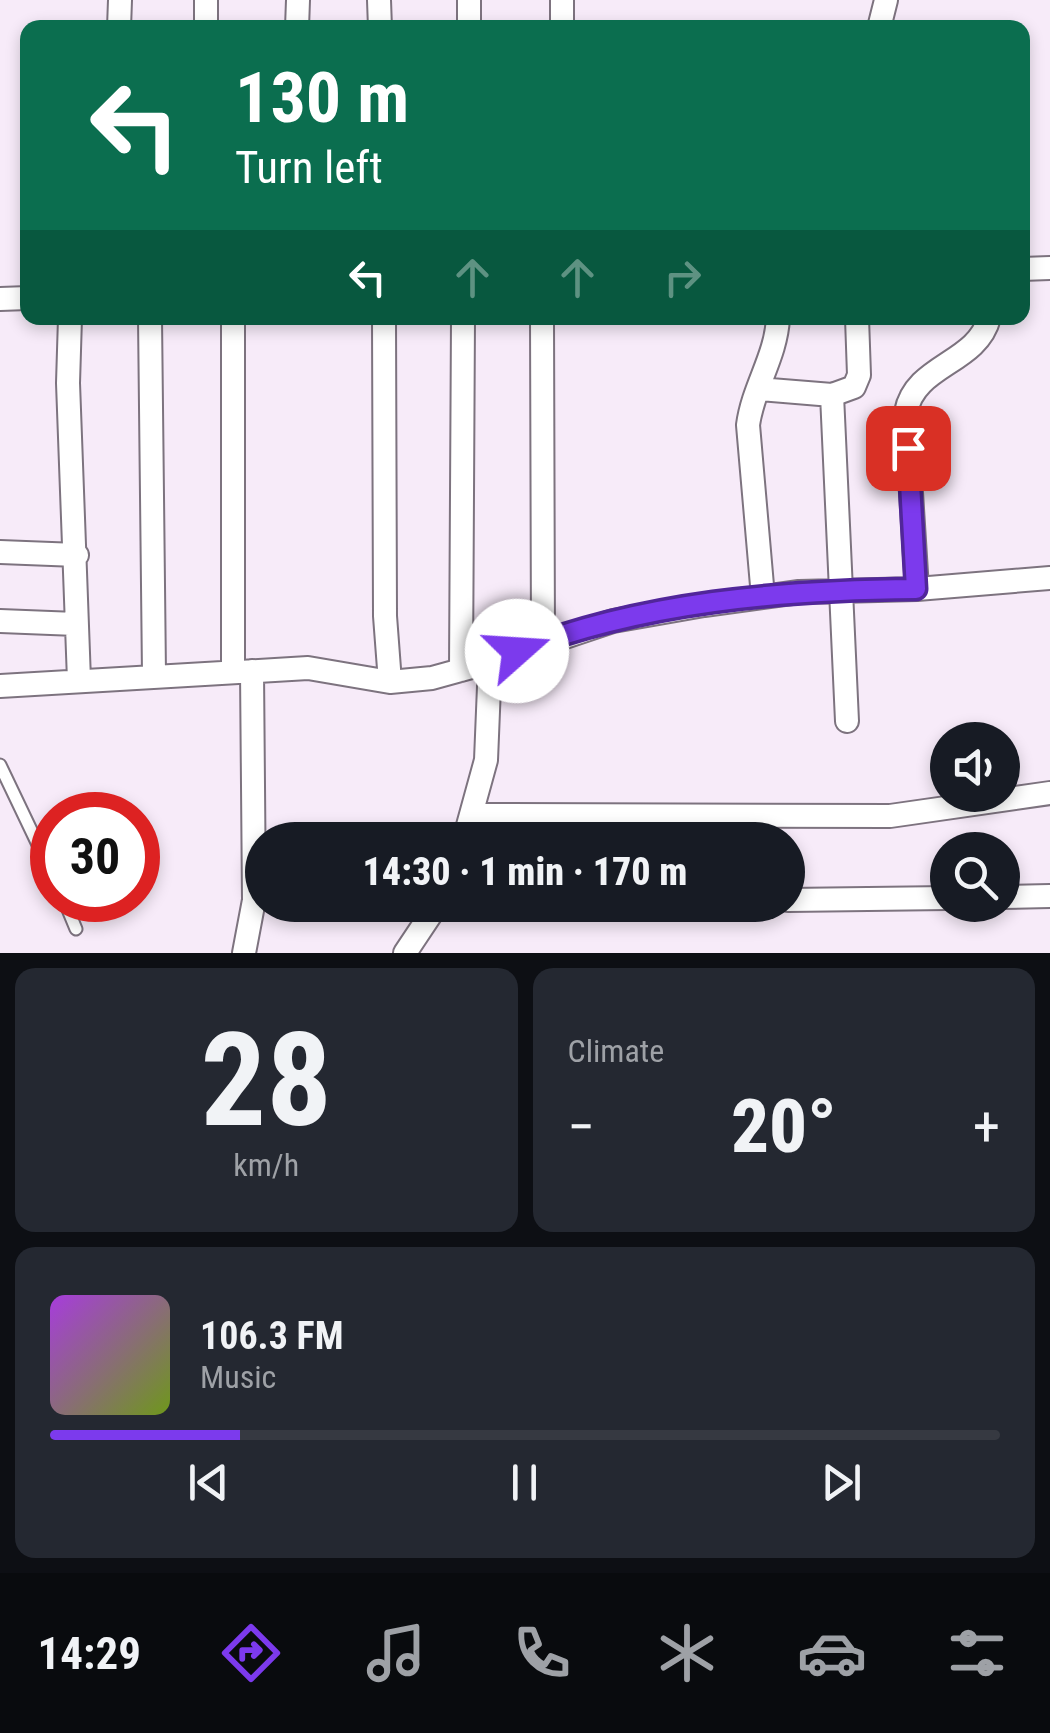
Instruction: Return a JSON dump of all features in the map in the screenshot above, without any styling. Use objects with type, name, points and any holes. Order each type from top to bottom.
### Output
[{"type":"street","points":[[70,325],[68,383],[80,680]]},
{"type":"street","points":[[150,325],[154,674]]},
{"type":"street","points":[[233,325],[242,670],[253,822]]},
{"type":"street","points":[[384,325],[385,616],[390,682]]},
{"type":"street","points":[[461,670],[462,325]]},
{"type":"street","points":[[542,325],[543,641]]},
{"type":"street","points":[[764,597],[748,424],[769,369],[777,325]]},
{"type":"street","points":[[759,388],[832,395],[854,387],[858,374],[858,325]]},
{"type":"street","points":[[916,589],[906,412],[910,394],[922,380],[969,350],[987,325]]},
{"type":"street","points":[[832,395],[848,721]]},
{"type":"street","points":[[0,552],[77,555]]},
{"type":"street","points":[[0,686],[308,668],[390,682],[461,670],[613,621],[764,597],[1050,578]]},
{"type":"street","points":[[0,621],[76,624]]},
{"type":"street","points":[[471,822],[491,713],[490,662]]},
{"type":"street","points":[[474,815],[890,816],[1050,792]]},
{"type":"street","points":[[1020,896],[1050,896]]},
{"type":"street","points":[[805,900],[930,898]]},
{"type":"street","points":[[244,953],[252,922]]},
{"type":"street","points":[[405,953],[425,922]]},
{"type":"lane","points":[[0,765],[30,828]]},
{"type":"lane","points":[[73,922],[76,929]]},
{"type":"route","points":[[517,651],[613,621],[704,605],[798,592],[916,589],[908,448]]}]
